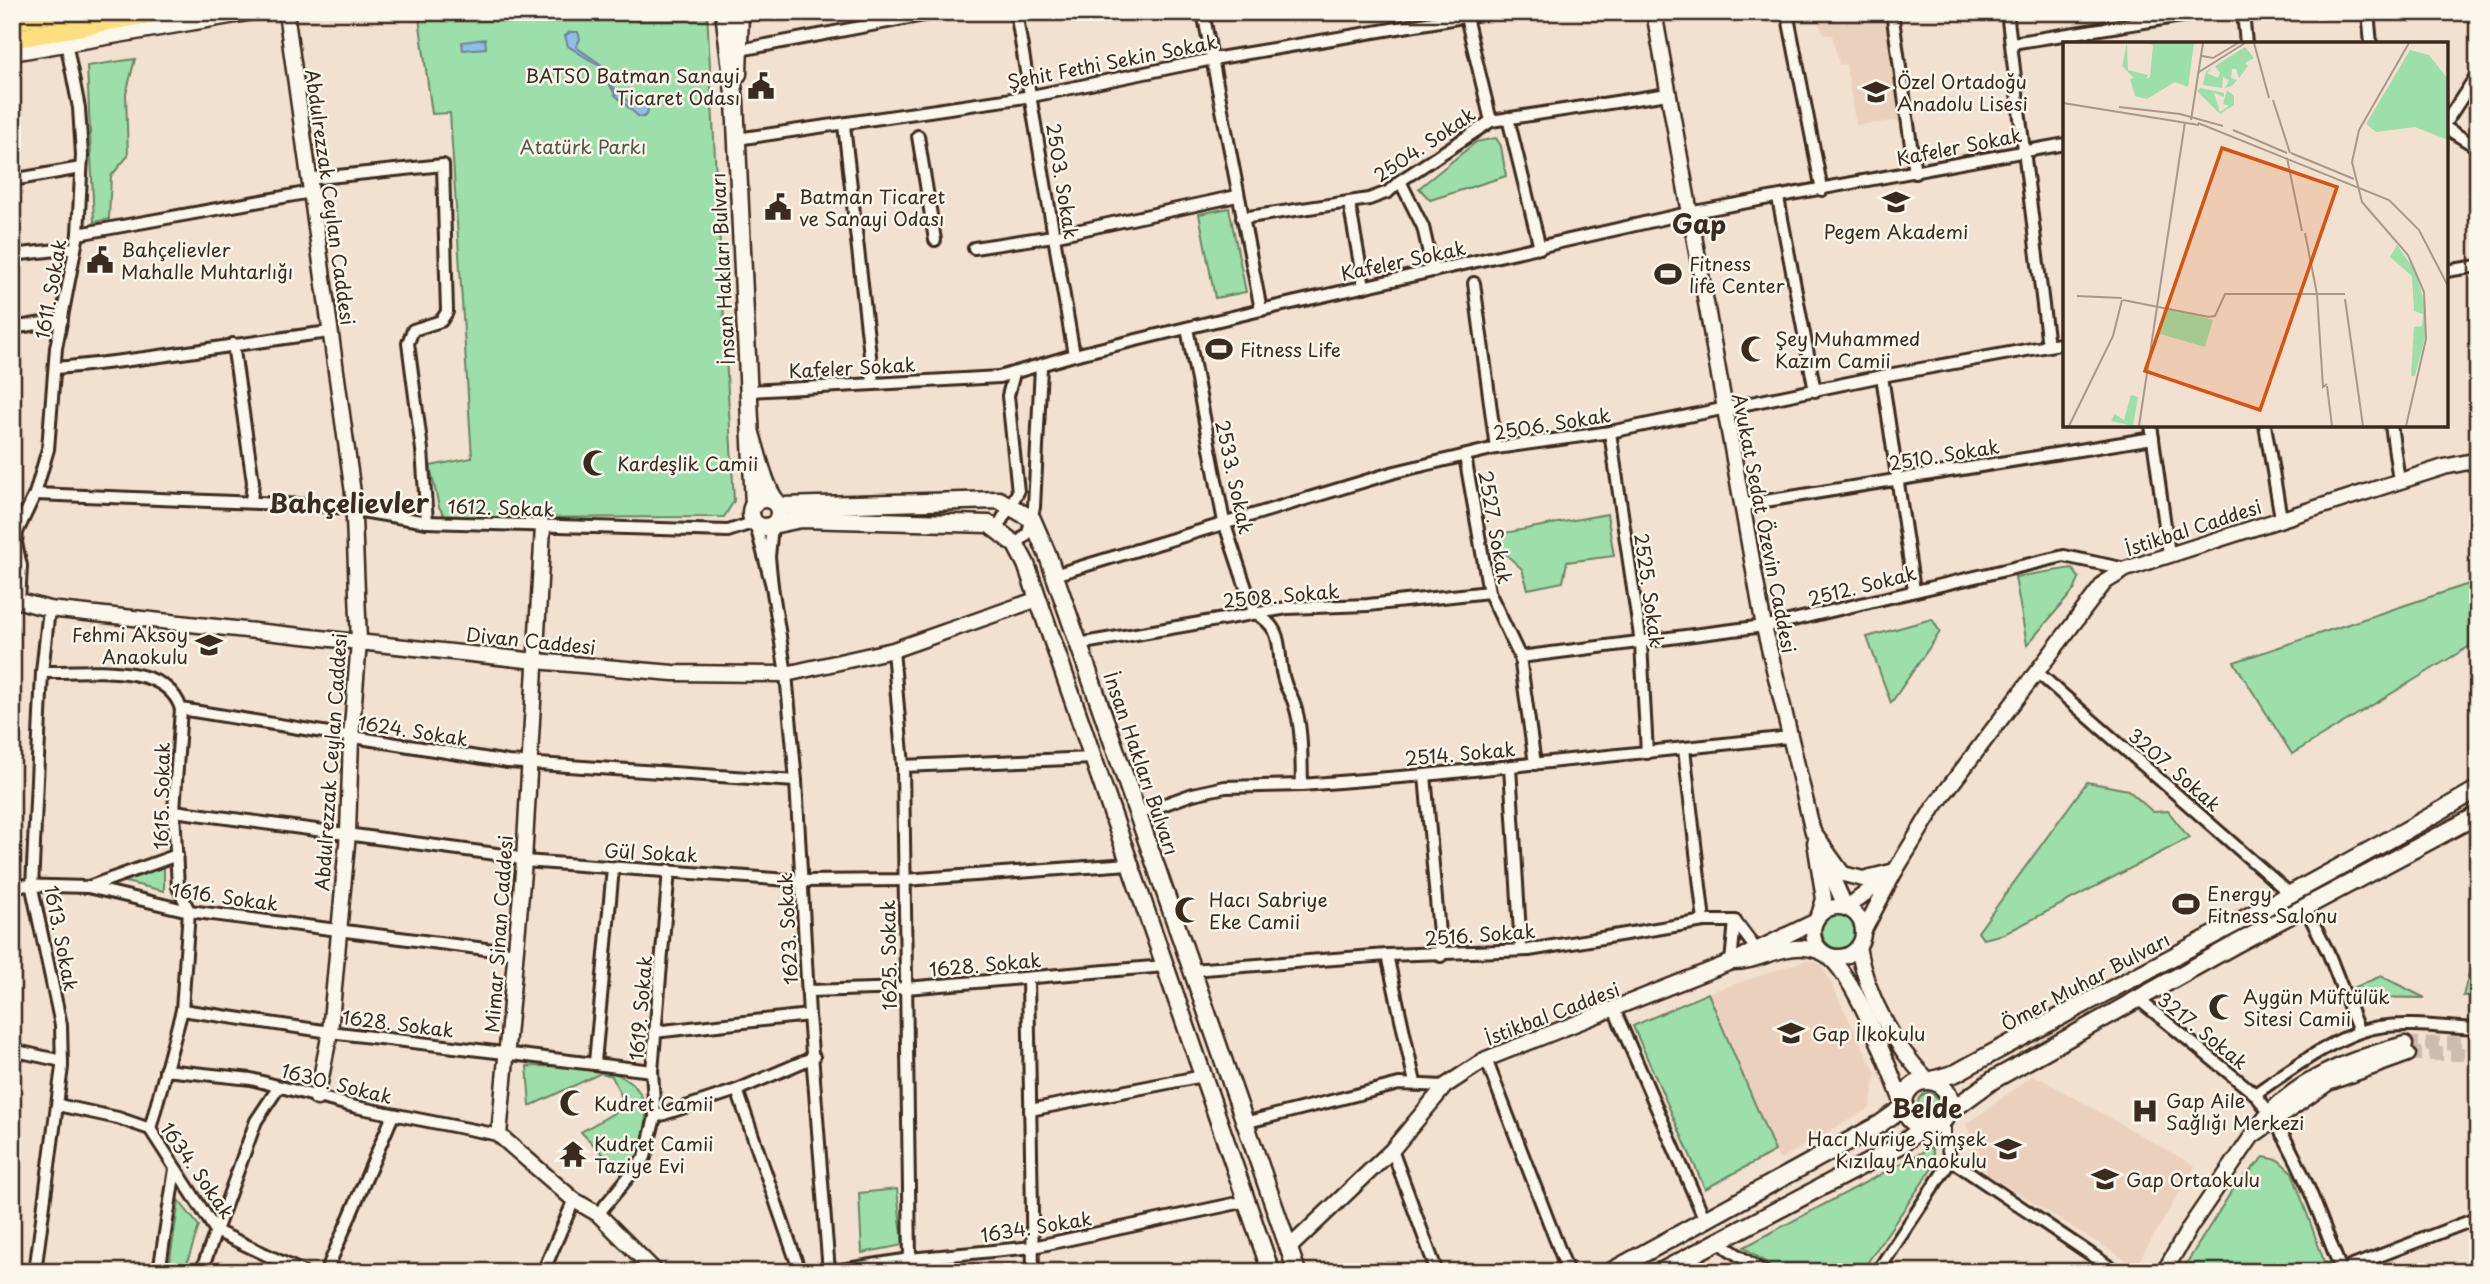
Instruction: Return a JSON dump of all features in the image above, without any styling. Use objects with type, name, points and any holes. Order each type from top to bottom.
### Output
[{"type":"main road","points":[[12,21],[61,12]]},
{"type":"main road","points":[[12,38],[159,12]]},
{"type":"main road","points":[[724,12],[735,101]]},
{"type":"main road","points":[[735,101],[740,50],[740,12]]},
{"type":"main road","name":"İnsan Hakları Bulvarı","points":[[735,101],[754,505]]},
{"type":"main road","points":[[751,435],[779,514],[772,525]]},
{"type":"main road","points":[[1032,519],[999,500],[790,507],[766,499],[754,505],[751,514],[755,522],[763,527],[801,519],[989,524],[1016,545],[1038,599],[1271,1272]]},
{"type":"main road","name":"İnsan Hakları Bulvarı","points":[[1032,519],[1054,575],[1297,1272]]},
{"type":"main road","name":"Ömer Muhar Bulvarı","points":[[1929,1080],[1956,1073],[2398,836],[2478,789]]},
{"type":"main road","name":"Ömer Muhar Bulvarı","points":[[1946,1116],[1993,1080],[2305,907],[2478,816]]},
{"type":"main road","points":[[1610,1272],[1880,1124],[1904,1107],[1910,1088],[1929,1080],[1947,1092],[1946,1116],[1938,1124],[1924,1127],[1899,1146],[1660,1272]]},
{"type":"main road","points":[[1904,1107],[1910,1120],[1924,1127]]},
{"type":"street","points":[[12,52],[254,12]]},
{"type":"street","name":"Abdulrezzak Ceylan Caddesi","points":[[286,12],[353,493],[359,642],[351,738],[348,833],[337,929],[330,1032],[317,1098]]},
{"type":"street","points":[[740,50],[940,12]]},
{"type":"street","name":"2503. Sokak","points":[[1016,12],[1074,355]]},
{"type":"street","points":[[1203,12],[1261,310]]},
{"type":"street","name":"Şehit Fethi Sekin Sokak","points":[[737,139],[1032,96],[1213,59],[1449,16],[1466,17],[1493,12]]},
{"type":"street","name":"Avukat Sedat Özevin Caddesi","points":[[1654,12],[1764,627],[1823,879],[1824,899],[1817,919]]},
{"type":"street","points":[[1787,12],[1822,190]]},
{"type":"street","points":[[1892,12],[1915,173]]},
{"type":"street","points":[[2007,12],[2048,346]]},
{"type":"street","points":[[2012,43],[2207,12]]},
{"type":"street","points":[[2243,12],[2246,42]]},
{"type":"street","points":[[2368,12],[2371,42]]},
{"type":"street","points":[[1466,17],[1490,121]]},
{"type":"street","name":"1611. Sokak","points":[[15,600],[22,566],[16,543],[17,532],[35,494],[48,449],[55,368],[78,234],[81,168],[79,107],[66,42]]},
{"type":"street","points":[[2448,119],[2478,73]]},
{"type":"street","name":"2504. Sokak","points":[[1242,218],[1349,202],[1388,192],[1400,181],[1490,121],[1668,94]]},
{"type":"street","points":[[1508,118],[1540,248]]},
{"type":"street","points":[[845,125],[873,382]]},
{"type":"street","points":[[2448,129],[2478,148]]},
{"type":"street","points":[[918,136],[935,240]]},
{"type":"street","name":"Kafeler Sokak","points":[[749,391],[999,377],[1041,367],[1074,355],[1261,310],[1688,213],[2063,144]]},
{"type":"street","points":[[78,234],[310,185],[443,164],[447,312],[441,321],[413,330],[408,343],[422,450],[427,522]]},
{"type":"street","points":[[12,180],[81,168]]},
{"type":"street","points":[[1400,181],[1423,227],[1433,271]]},
{"type":"street","points":[[974,248],[1053,236],[1237,196]]},
{"type":"street","points":[[1778,198],[1815,391]]},
{"type":"street","points":[[1349,202],[1364,287]]},
{"type":"street","points":[[12,255],[75,248]]},
{"type":"street","points":[[2448,271],[2478,266]]},
{"type":"street","name":"2527. Sokak","points":[[1474,283],[1496,449]]},
{"type":"street","points":[[12,328],[62,320]]},
{"type":"street","name":"2533. Sokak","points":[[1187,328],[1224,522],[1254,612],[1270,622],[1280,643],[1284,681],[1294,704],[1301,734],[1302,785]]},
{"type":"street","points":[[55,368],[129,362],[233,344],[330,332]]},
{"type":"street","name":"2506. Sokak","points":[[1054,575],[1395,472],[1496,449],[1610,432],[1882,376],[2063,343]]},
{"type":"street","points":[[233,344],[253,482],[251,500]]},
{"type":"street","points":[[1016,545],[1028,533],[1032,519],[1041,367]]},
{"type":"street","points":[[997,528],[1013,506],[1018,492],[1018,468],[1008,387],[1014,373]]},
{"type":"street","points":[[1882,376],[1895,479],[1914,590]]},
{"type":"street","points":[[2151,427],[2169,554]]},
{"type":"street","points":[[2265,427],[2281,518]]},
{"type":"street","points":[[2391,427],[2399,481]]},
{"type":"street","name":"2525. Sokak","points":[[1610,432],[1641,643],[1647,753]]},
{"type":"street","name":"2510. Sokak","points":[[1741,505],[2153,438]]},
{"type":"street","name":"2527. Sokak","points":[[1465,456],[1489,592],[1520,657],[1535,764]]},
{"type":"street","name":"İstikbal Caddesi","points":[[1863,932],[1895,871],[1934,807],[2105,582],[2126,569],[2169,554],[2399,481],[2478,460]]},
{"type":"street","name":"1612. Sokak","points":[[35,494],[251,500],[331,506],[352,512],[427,522],[543,527],[728,531],[755,522]]},
{"type":"street","points":[[755,522],[772,586]]},
{"type":"street","points":[[772,525],[769,556],[772,586]]},
{"type":"street","name":"Mimar Sinan Caddesi","points":[[499,1135],[524,862],[543,527]]},
{"type":"street","name":"2512. Sokak","points":[[1520,657],[1764,627],[2064,556],[2126,569]]},
{"type":"street","name":"1623. Sokak","points":[[772,586],[786,674],[796,781],[809,1016],[829,1272]]},
{"type":"street","name":"2508. Sokak","points":[[1078,644],[1254,612],[1368,606],[1489,592]]},
{"type":"street","name":"Divan Caddesi","points":[[15,600],[49,608],[536,661],[673,673],[786,674],[893,650],[1038,599]]},
{"type":"street","name":"1613. Sokak","points":[[35,1272],[62,1061],[61,1025],[32,888],[42,672],[49,608]]},
{"type":"street","name":"1625. Sokak","points":[[893,650],[903,766],[910,1259]]},
{"type":"street","points":[[42,672],[139,674],[167,687],[178,697],[181,709]]},
{"type":"street","name":"3207. Sokak","points":[[2038,672],[2289,893]]},
{"type":"street","name":"1624. Sokak","points":[[181,709],[351,738],[530,764],[796,781]]},
{"type":"street","name":"1615. Sokak","points":[[150,1129],[182,1010],[188,912],[178,887],[174,811],[181,709]]},
{"type":"street","name":"2514. Sokak","points":[[1137,814],[1193,794],[1225,787],[1302,785],[1425,775],[1790,737]]},
{"type":"street","points":[[1684,749],[1704,921]]},
{"type":"street","points":[[903,766],[1093,758]]},
{"type":"street","points":[[1510,767],[1521,950]]},
{"type":"street","points":[[1425,775],[1441,956]]},
{"type":"street","name":"Gül Sokak","points":[[174,811],[511,856],[524,862],[802,881],[905,880],[1129,864]]},
{"type":"street","points":[[1813,832],[1843,874],[1863,879],[1895,871]]},
{"type":"street","name":"Avukat Sedat Özevin Caddesi","points":[[1813,832],[1846,908]]},
{"type":"street","points":[[89,887],[177,855]]},
{"type":"street","points":[[595,1062],[613,868]]},
{"type":"street","name":"1619. Sokak","points":[[598,1214],[645,1157],[655,1117],[652,1071],[654,1032],[669,870]]},
{"type":"street","points":[[1846,908],[1895,871]]},
{"type":"street","name":"1616. Sokak","points":[[12,886],[89,887],[188,912],[517,953]]},
{"type":"street","points":[[2305,907],[2328,952],[2359,1032]]},
{"type":"street","points":[[1731,962],[1817,919],[1831,908],[1846,908],[1858,917],[1863,932],[1858,947],[1866,982],[1905,1054],[1929,1080]]},
{"type":"street","points":[[1817,919],[1813,937],[1846,979],[1866,1018],[1904,1107]]},
{"type":"street","name":"2516. Sokak","points":[[1191,970],[1387,955],[1441,956],[1521,950],[1704,921],[1735,921]]},
{"type":"street","points":[[1735,921],[1756,949]]},
{"type":"street","points":[[1731,962],[1735,921]]},
{"type":"street","points":[[1731,962],[1757,959],[1791,948],[1808,948],[1840,957],[1858,947]]},
{"type":"street","points":[[1387,955],[1415,1083]]},
{"type":"street","name":"İstikbal Caddesi","points":[[1289,1248],[1392,1150],[1445,1086],[1486,1059],[1731,962]]},
{"type":"street","name":"1628. Sokak","points":[[808,991],[906,988],[1165,966]]},
{"type":"street","points":[[1028,978],[1033,1272]]},
{"type":"street","name":"3217. Sokak","points":[[2138,999],[2255,1094],[2272,1115],[2290,1147],[2340,1271]]},
{"type":"street","points":[[1614,1009],[1704,1220]]},
{"type":"street","name":"1628. Sokak","points":[[182,1010],[330,1032],[652,1071]]},
{"type":"street","points":[[654,1032],[809,1016]]},
{"type":"street","points":[[2255,1094],[2281,1076],[2359,1032],[2400,1026],[2478,1029]]},
{"type":"street","points":[[2164,1272],[2197,1216],[2252,1136],[2272,1115],[2334,1068],[2407,1049]]},
{"type":"street","points":[[12,1050],[62,1061]]},
{"type":"street","points":[[655,1117],[737,1090],[814,1058]]},
{"type":"street","points":[[1486,1059],[1568,1272]]},
{"type":"street","name":"1630. Sokak","points":[[165,1070],[251,1079],[317,1098],[499,1135]]},
{"type":"street","points":[[1030,1110],[1203,1076]]},
{"type":"street","points":[[1244,1123],[1415,1083],[1445,1086]]},
{"type":"street","points":[[201,1272],[256,1121],[278,1088]]},
{"type":"street","points":[[737,1090],[800,1272]]},
{"type":"street","name":"1634. Sokak","points":[[58,1105],[118,1118],[150,1129],[216,1231],[303,1272]]},
{"type":"street","points":[[326,1272],[393,1115]]},
{"type":"street","points":[[1946,1116],[1944,1138],[1951,1160],[2117,1272]]},
{"type":"street","points":[[499,1135],[574,1200],[598,1214],[656,1272]]},
{"type":"street","points":[[1392,1150],[1437,1272]]},
{"type":"street","points":[[1877,1272],[1951,1160]]},
{"type":"street","points":[[159,1272],[175,1169]]},
{"type":"street","points":[[543,1272],[574,1200]]},
{"type":"street","name":"1634. Sokak","points":[[829,1272],[910,1259],[1033,1247],[1247,1202]]},
{"type":"street","points":[[2340,1271],[2478,1218]]},
{"type":"street","points":[[1720,1240],[1727,1248],[1764,1272]]},
{"type":"shaded area","name":"Özel Ortadoğu Anadolu Lisesi","points":[[1815,12],[1887,12],[1907,120],[1856,125],[1846,64],[1839,65],[1832,35],[1825,35],[1816,20]]},
{"type":"shaded area","name":"Gap İlkokulu","points":[[1807,960],[1822,965],[1876,1074],[1870,1108],[1779,1160],[1708,993]]},
{"type":"shaded area","name":"Gap Ortaokulu","points":[[2034,1075],[2195,1166],[2136,1266],[1987,1174],[1966,1124]]},
{"type":"green space","name":"Atatürk Parkı","points":[[443,12],[707,12],[734,501],[724,517],[446,518],[439,507],[430,466],[472,458],[450,113],[432,114],[419,18]]},
{"type":"green space","points":[[135,59],[126,94],[128,156],[111,176],[109,219],[94,222],[87,66]]},
{"type":"green space","points":[[1496,138],[1501,146],[1506,176],[1430,200],[1419,188],[1476,142]]},
{"type":"green space","points":[[1229,208],[1246,292],[1215,298],[1199,214]]},
{"type":"green space","points":[[1607,514],[1614,556],[1567,562],[1563,582],[1528,589],[1522,569],[1501,550],[1499,534]]},
{"type":"green space","points":[[2072,568],[2079,578],[2075,589],[2027,645],[2015,577]]},
{"type":"green space","points":[[2478,581],[2478,641],[2292,754],[2234,662]]},
{"type":"green space","points":[[1932,619],[1940,632],[1891,703],[1867,637]]},
{"type":"green space","points":[[2087,782],[2128,790],[2153,812],[2168,811],[2189,838],[2004,934],[1983,939],[1978,932]]},
{"type":"green space","points":[[164,866],[164,891],[121,881]]},
{"type":"green space","points":[[1840,913],[1853,918],[1858,931],[1853,944],[1840,949],[1827,944],[1822,931],[1827,918]]},
{"type":"green space","points":[[2478,939],[2478,996],[2463,996]]},
{"type":"green space","points":[[2381,976],[2425,998],[2360,997],[2353,988]]},
{"type":"green space","points":[[1708,993],[1775,1151],[1705,1189],[1633,1026]]},
{"type":"green space","points":[[527,1066],[593,1068],[624,1078],[636,1088],[644,1102],[646,1121],[642,1156],[622,1174],[581,1132],[626,1106],[612,1076],[601,1073],[530,1106]]},
{"type":"green space","points":[[1928,1093],[1935,1096],[1938,1103],[1935,1110],[1928,1113],[1921,1110],[1918,1103],[1921,1096]]},
{"type":"green space","points":[[1932,1147],[1935,1164],[1861,1272],[1779,1272],[1744,1247]]},
{"type":"green space","points":[[2264,1157],[2278,1160],[2292,1172],[2324,1261],[2316,1271],[2181,1272],[2235,1186]]},
{"type":"green space","points":[[897,1189],[903,1245],[862,1253],[859,1193]]},
{"type":"green space","points":[[179,1201],[199,1226],[184,1272],[168,1272]]},
{"type":"water","points":[[570,32],[578,32],[580,39],[576,47],[603,66],[615,90],[631,104],[639,101],[646,103],[648,112],[644,117],[639,117],[615,95],[601,67],[568,46],[565,36]]},
{"type":"water","points":[[485,39],[486,48],[463,50],[462,42]]},
{"type":"tunnel","points":[[2405,1044],[2478,1043]]},
{"type":"tunnel","points":[[2408,1054],[2478,1054]]},
{"type":"place","name":"BATSO Batman Sanayi Ticaret Odası","points":[[761,86]]},
{"type":"place","name":"Özel Ortadoğu Anadolu Lisesi","points":[[1876,92]]},
{"type":"place","name":"Pegem Akademi","points":[[1896,202]]},
{"type":"place","name":"Batman Ticaret ve Sanayi Odası","points":[[778,207]]},
{"type":"place","name":"Bahçelievler Mahalle Muhtarlığı","points":[[100,260]]},
{"type":"place","name":"Fitness life Center","points":[[1668,274]]},
{"type":"place","name":"Fitness Life","points":[[1219,349]]},
{"type":"place","name":"Şey Muhammed Kazım Camii","points":[[1754,349]]},
{"type":"place","name":"Kardeşlik Camii","points":[[596,463]]},
{"type":"place","name":"Fehmi Aksoy Anaokulu","points":[[209,645]]},
{"type":"place","name":"Energy Fitness Salonu","points":[[2186,904]]},
{"type":"place","name":"Hacı Sabriye Eke Camii","points":[[1188,910]]},
{"type":"place","name":"Aygün Müftülük Sitesi Camii","points":[[2222,1007]]},
{"type":"place","name":"Gap İlkokulu","points":[[1791,1033]]},
{"type":"place","name":"Kudret Camii","points":[[573,1103]]},
{"type":"place","name":"Gap Aile Sağlığı Merkezi","points":[[2145,1111]]},
{"type":"place","name":"Hacı Nuriye Şimşek Kızılay Anaokulu","points":[[2008,1149]]},
{"type":"place","name":"Kudret Camii Taziye Evi","points":[[573,1154]]},
{"type":"place","name":"Gap Ortaokulu","points":[[2105,1179]]},
{"type":"district","name":"Gap","points":[[1699,223]]},
{"type":"district","name":"Bahçelievler","points":[[349,502]]},
{"type":"district","name":"Belde","points":[[1927,1107]]}]
